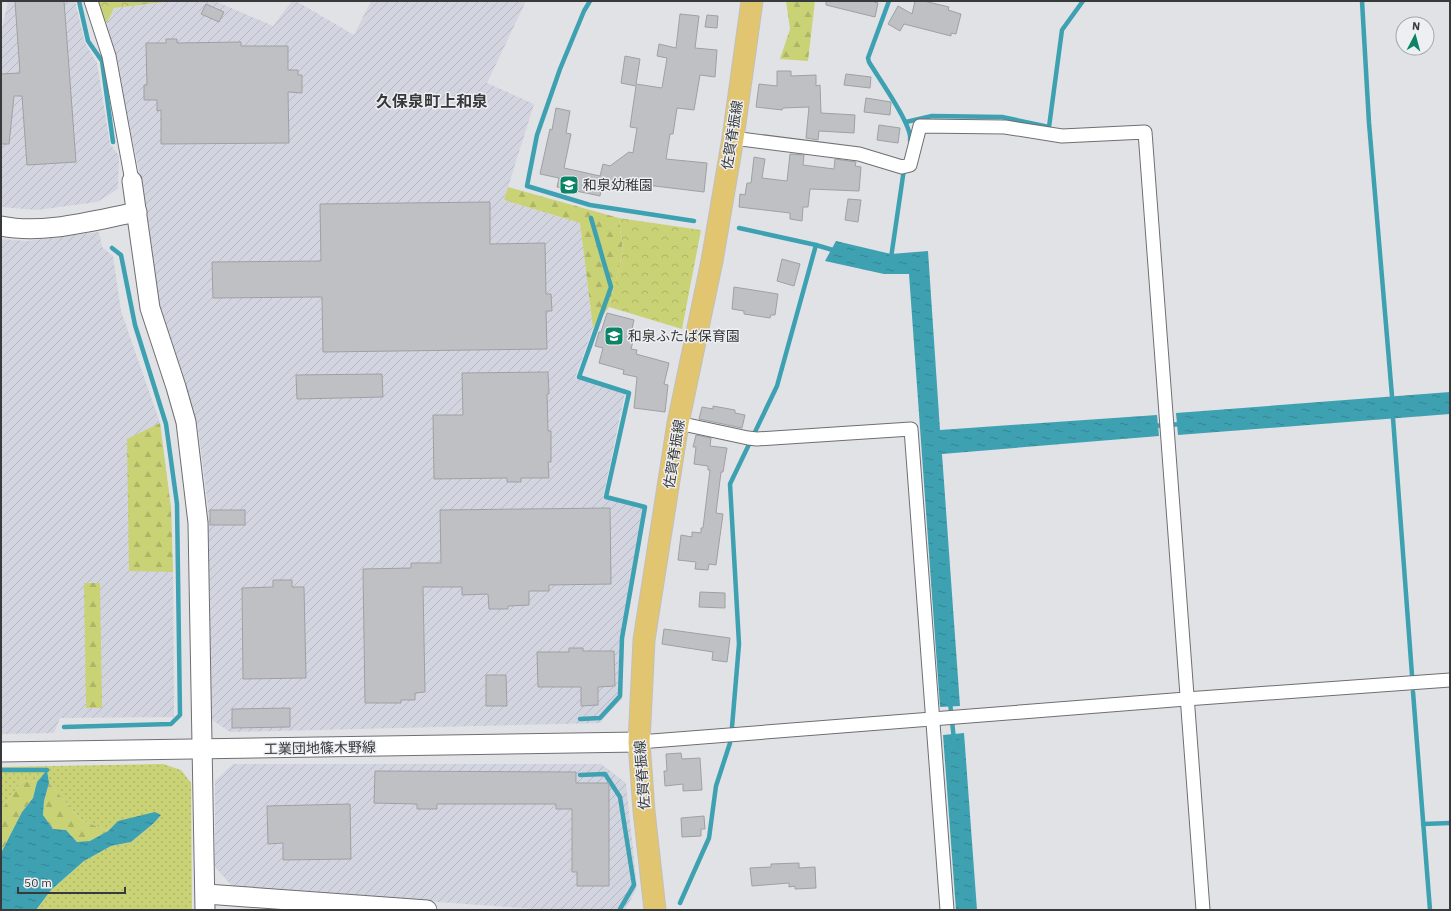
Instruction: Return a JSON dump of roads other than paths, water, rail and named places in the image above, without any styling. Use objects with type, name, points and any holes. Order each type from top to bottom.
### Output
[{"type":"main road","name":"佐賀脊振線","points":[[655,910],[644,811],[639,742],[644,640],[678,423],[712,261],[733,138],[752,1]]},
{"type":"street","points":[[91,1],[109,56],[132,181],[150,308],[186,422],[195,488],[198,523],[206,902],[427,910]]},
{"type":"street","points":[[733,138],[859,154],[906,166],[920,126],[1005,127],[1062,136],[1145,132],[1186,699],[1203,910]]},
{"type":"street","points":[[1,226],[10,228],[57,228],[137,212]]},
{"type":"street","points":[[678,423],[753,439],[911,428],[945,718],[947,910]]},
{"type":"street","points":[[639,742],[1450,680]]},
{"type":"street","name":"工業団地篠木野線","points":[[1,752],[639,742]]},
{"type":"water","points":[[836,241],[891,254],[928,251],[940,430],[1157,415],[1159,436],[942,454],[960,706],[940,707],[909,274],[884,274],[825,261]]},
{"type":"water","points":[[1450,392],[1450,414],[1178,435],[1176,413]]},
{"type":"water","points":[[964,733],[977,910],[956,910],[943,735]]},
{"type":"water","points":[[47,770],[49,783],[44,801],[43,815],[53,829],[66,830],[77,842],[90,841],[108,831],[118,821],[155,812],[161,815],[154,823],[131,842],[111,846],[84,861],[51,890],[36,910],[1,910],[1,853],[22,812],[33,798],[37,782]]},
{"type":"waterway","points":[[79,1],[88,41],[102,61],[113,142]]},
{"type":"waterway","points":[[590,1],[584,11],[560,69],[537,135],[527,186],[590,205],[694,221]]},
{"type":"waterway","points":[[889,1],[868,58],[869,62],[901,113],[906,124],[910,140]]},
{"type":"waterway","points":[[906,122],[932,116],[1002,117],[1049,127],[1062,30],[1083,1]]},
{"type":"waterway","points":[[1362,1],[1369,123],[1392,396]]},
{"type":"waterway","points":[[891,258],[904,169]]},
{"type":"waterway","points":[[580,719],[600,718],[620,696],[622,638],[645,507],[606,497],[629,393],[579,377],[611,287],[591,218]]},
{"type":"waterway","points":[[739,228],[816,245],[836,251]]},
{"type":"waterway","points":[[732,727],[739,644],[730,484],[777,386],[816,245]]},
{"type":"waterway","points":[[64,727],[171,724],[180,715],[177,504],[166,424],[135,325],[121,255],[112,248]]},
{"type":"waterway","points":[[1393,418],[1412,675]]},
{"type":"waterway","points":[[1152,426],[1183,424]]},
{"type":"waterway","points":[[1413,692],[1430,910]]},
{"type":"waterway","points":[[950,702],[954,740]]},
{"type":"waterway","points":[[680,903],[709,838],[716,786],[730,743]]},
{"type":"waterway","points":[[1,770],[47,770]]},
{"type":"waterway","points":[[580,775],[605,774],[620,797],[634,885],[620,909]]},
{"type":"waterway","points":[[1423,824],[1450,823]]},
{"type":"place","name":"和泉幼稚園","points":[[569,185]]},
{"type":"place","name":"和泉ふたば保育園","points":[[614,336]]},
{"type":"district","name":"久保泉町上和泉","points":[[432,101]]}]
